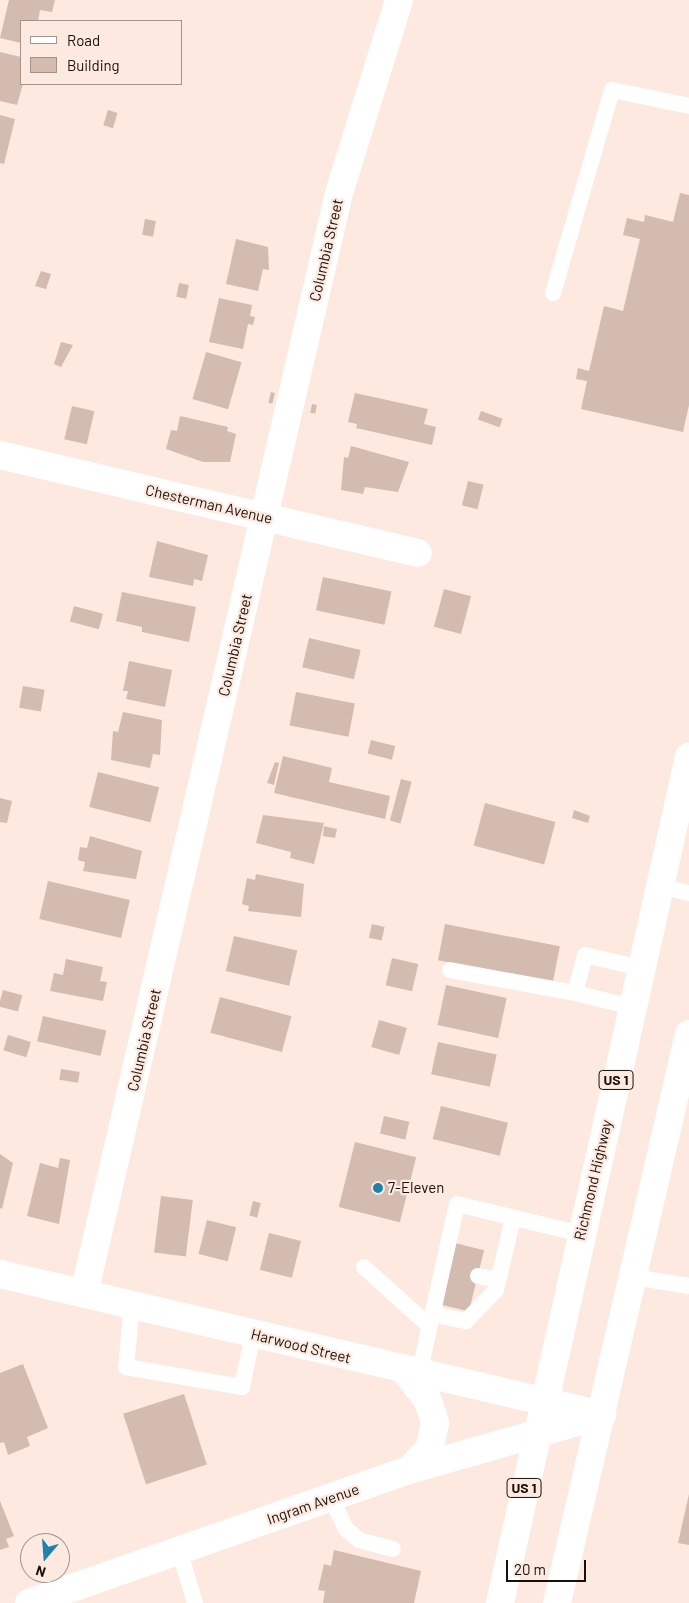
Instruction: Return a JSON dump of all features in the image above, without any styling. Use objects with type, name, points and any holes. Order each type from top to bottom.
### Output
[{"type":"street","name":"Columbia Street","points":[[84,1294],[342,184],[400,0]]},
{"type":"street","name":"Chesterman Avenue","points":[[0,455],[418,553]]},
{"type":"street","name":"Richmond Highway","points":[[500,1603],[535,1433],[689,757]]},
{"type":"street","points":[[557,1603],[689,1034]]},
{"type":"street","name":"Harwood Street","points":[[0,1274],[602,1415]]},
{"type":"street","points":[[408,1470],[430,1447],[435,1423],[428,1401],[412,1372]]},
{"type":"street","name":"Ingram Avenue","points":[[29,1603],[408,1470],[602,1415]]},
{"type":"lane","points":[[553,294],[612,90],[689,106]]},
{"type":"lane","points":[[660,886],[689,893]]},
{"type":"lane","points":[[575,993],[585,955],[641,968]]},
{"type":"lane","points":[[450,970],[575,993],[632,1007]]},
{"type":"lane","points":[[412,1372],[431,1320],[446,1268],[457,1204],[581,1234]]},
{"type":"lane","points":[[364,1268],[431,1320],[466,1321],[496,1290],[513,1218]]},
{"type":"lane","points":[[478,1276],[498,1280]]},
{"type":"lane","points":[[633,1277],[689,1286]]},
{"type":"lane","points":[[132,1305],[126,1366],[242,1387],[252,1334]]},
{"type":"lane","points":[[331,1497],[346,1529],[359,1540],[393,1549]]},
{"type":"lane","points":[[179,1550],[195,1603]]},
{"type":"building","points":[[9,0],[55,0],[52,12],[40,10],[38,20],[20,20],[20,43],[0,38]]},
{"type":"building","points":[[0,52],[20,57],[20,85],[23,85],[17,105],[0,101]]},
{"type":"building","points":[[108,110],[118,113],[113,128],[103,125]]},
{"type":"building","points":[[0,115],[15,119],[4,164],[0,163]]},
{"type":"building","points":[[680,193],[689,195],[689,405],[683,432],[581,409],[587,381],[576,379],[578,368],[589,371],[604,306],[623,311],[640,239],[623,235],[627,218],[644,222],[645,215],[673,222]]},
{"type":"building","points":[[145,219],[156,221],[153,237],[142,235]]},
{"type":"building","points":[[236,239],[268,247],[269,270],[263,269],[258,291],[226,284]]},
{"type":"building","points":[[41,271],[51,274],[46,289],[35,286]]},
{"type":"building","points":[[179,283],[189,285],[186,299],[176,297]]},
{"type":"building","points":[[219,298],[252,305],[250,316],[255,317],[253,325],[248,324],[243,349],[209,342]]},
{"type":"building","points":[[61,342],[73,345],[61,367],[54,364]]},
{"type":"building","points":[[206,352],[242,362],[228,409],[192,399]]},
{"type":"building","points":[[271,392],[275,393],[272,404],[268,403]]},
{"type":"building","points":[[355,393],[428,409],[424,424],[436,427],[432,445],[356,428],[357,424],[348,422]]},
{"type":"building","points":[[312,404],[317,405],[315,414],[310,413]]},
{"type":"building","points":[[72,406],[94,411],[87,444],[64,439]]},
{"type":"building","points":[[481,411],[503,419],[500,427],[478,419]]},
{"type":"building","points":[[180,416],[228,427],[227,431],[236,434],[230,462],[203,462],[166,449],[171,430],[177,431]]},
{"type":"building","points":[[351,446],[409,462],[398,492],[365,487],[363,494],[341,490],[344,457],[348,458]]},
{"type":"building","points":[[468,481],[484,485],[477,509],[462,505]]},
{"type":"building","points":[[157,541],[208,555],[202,581],[194,579],[193,586],[149,577]]},
{"type":"building","points":[[323,577],[391,592],[384,625],[316,610]]},
{"type":"building","points":[[444,589],[471,596],[461,634],[434,627]]},
{"type":"building","points":[[122,592],[196,607],[189,642],[142,632],[142,627],[116,621]]},
{"type":"building","points":[[74,606],[103,614],[99,629],[70,621]]},
{"type":"building","points":[[309,638],[361,650],[354,679],[302,667]]},
{"type":"building","points":[[129,661],[172,670],[165,707],[126,699],[128,691],[123,691]]},
{"type":"building","points":[[23,686],[45,690],[41,711],[19,708]]},
{"type":"building","points":[[296,692],[355,703],[348,737],[290,725]]},
{"type":"building","points":[[123,712],[162,720],[160,755],[153,754],[150,768],[111,760],[113,731],[118,732]]},
{"type":"building","points":[[371,740],[395,746],[392,760],[368,754]]},
{"type":"building","points":[[283,756],[332,768],[329,782],[390,796],[385,819],[274,793]]},
{"type":"building","points":[[275,762],[279,763],[274,785],[267,783]]},
{"type":"building","points":[[98,772],[159,787],[150,822],[89,807]]},
{"type":"building","points":[[401,779],[412,782],[400,823],[390,821]]},
{"type":"building","points":[[0,798],[12,801],[7,823],[0,822]]},
{"type":"building","points":[[485,803],[556,822],[544,864],[474,846]]},
{"type":"building","points":[[574,810],[590,816],[588,823],[572,818]]},
{"type":"building","points":[[263,815],[324,823],[314,864],[290,858],[291,852],[256,843]]},
{"type":"building","points":[[324,826],[337,829],[335,838],[323,836]]},
{"type":"building","points":[[90,836],[142,851],[136,879],[83,871],[85,862],[78,860],[80,847],[87,848]]},
{"type":"building","points":[[256,874],[304,884],[301,917],[248,911],[249,906],[242,904],[247,878],[255,880]]},
{"type":"building","points":[[48,881],[130,900],[121,938],[39,919]]},
{"type":"building","points":[[372,924],[385,927],[382,941],[369,938]]},
{"type":"building","points":[[445,924],[560,946],[553,983],[438,960]]},
{"type":"building","points":[[234,936],[297,951],[289,986],[226,971]]},
{"type":"building","points":[[392,958],[418,964],[412,991],[386,985]]},
{"type":"building","points":[[66,959],[103,967],[100,981],[107,982],[103,1001],[50,991],[54,973],[63,975]]},
{"type":"building","points":[[446,985],[507,998],[498,1038],[437,1025]]},
{"type":"building","points":[[3,990],[22,995],[18,1012],[0,1007]]},
{"type":"building","points":[[220,997],[291,1016],[282,1052],[210,1033]]},
{"type":"building","points":[[43,1016],[106,1031],[100,1056],[37,1041]]},
{"type":"building","points":[[379,1020],[407,1028],[399,1055],[371,1047]]},
{"type":"building","points":[[8,1035],[31,1042],[26,1057],[3,1050]]},
{"type":"building","points":[[438,1042],[497,1054],[490,1087],[431,1074]]},
{"type":"building","points":[[61,1069],[80,1072],[78,1083],[59,1080]]},
{"type":"building","points":[[441,1106],[508,1123],[500,1156],[433,1139]]},
{"type":"building","points":[[384,1116],[409,1122],[405,1139],[380,1134]]},
{"type":"building","name":"7-Eleven","points":[[355,1142],[416,1157],[400,1222],[339,1207]]},
{"type":"building","points":[[0,1154],[13,1163],[2,1209],[0,1208]]},
{"type":"building","points":[[60,1158],[70,1160],[59,1224],[27,1216],[40,1163],[58,1168]]},
{"type":"building","points":[[161,1196],[193,1200],[186,1256],[154,1253]]},
{"type":"building","points":[[253,1201],[261,1203],[257,1217],[249,1216]]},
{"type":"building","points":[[207,1220],[236,1227],[228,1261],[199,1254]]},
{"type":"building","points":[[269,1233],[301,1241],[292,1278],[260,1270]]},
{"type":"building","points":[[455,1243],[484,1250],[469,1311],[440,1304]]},
{"type":"building","points":[[23,1364],[48,1428],[27,1437],[30,1446],[8,1455],[4,1442],[0,1443],[0,1373]]},
{"type":"building","points":[[184,1394],[207,1464],[146,1484],[123,1414]]},
{"type":"building","points":[[689,1494],[689,1545],[678,1543]]},
{"type":"building","points":[[0,1501],[14,1536],[6,1539],[9,1547],[0,1550]]},
{"type":"building","points":[[334,1550],[421,1571],[414,1603],[323,1603],[325,1591],[318,1590],[324,1564],[331,1566]]},
{"type":"place","name":"7-Eleven","points":[[378,1188]]}]
